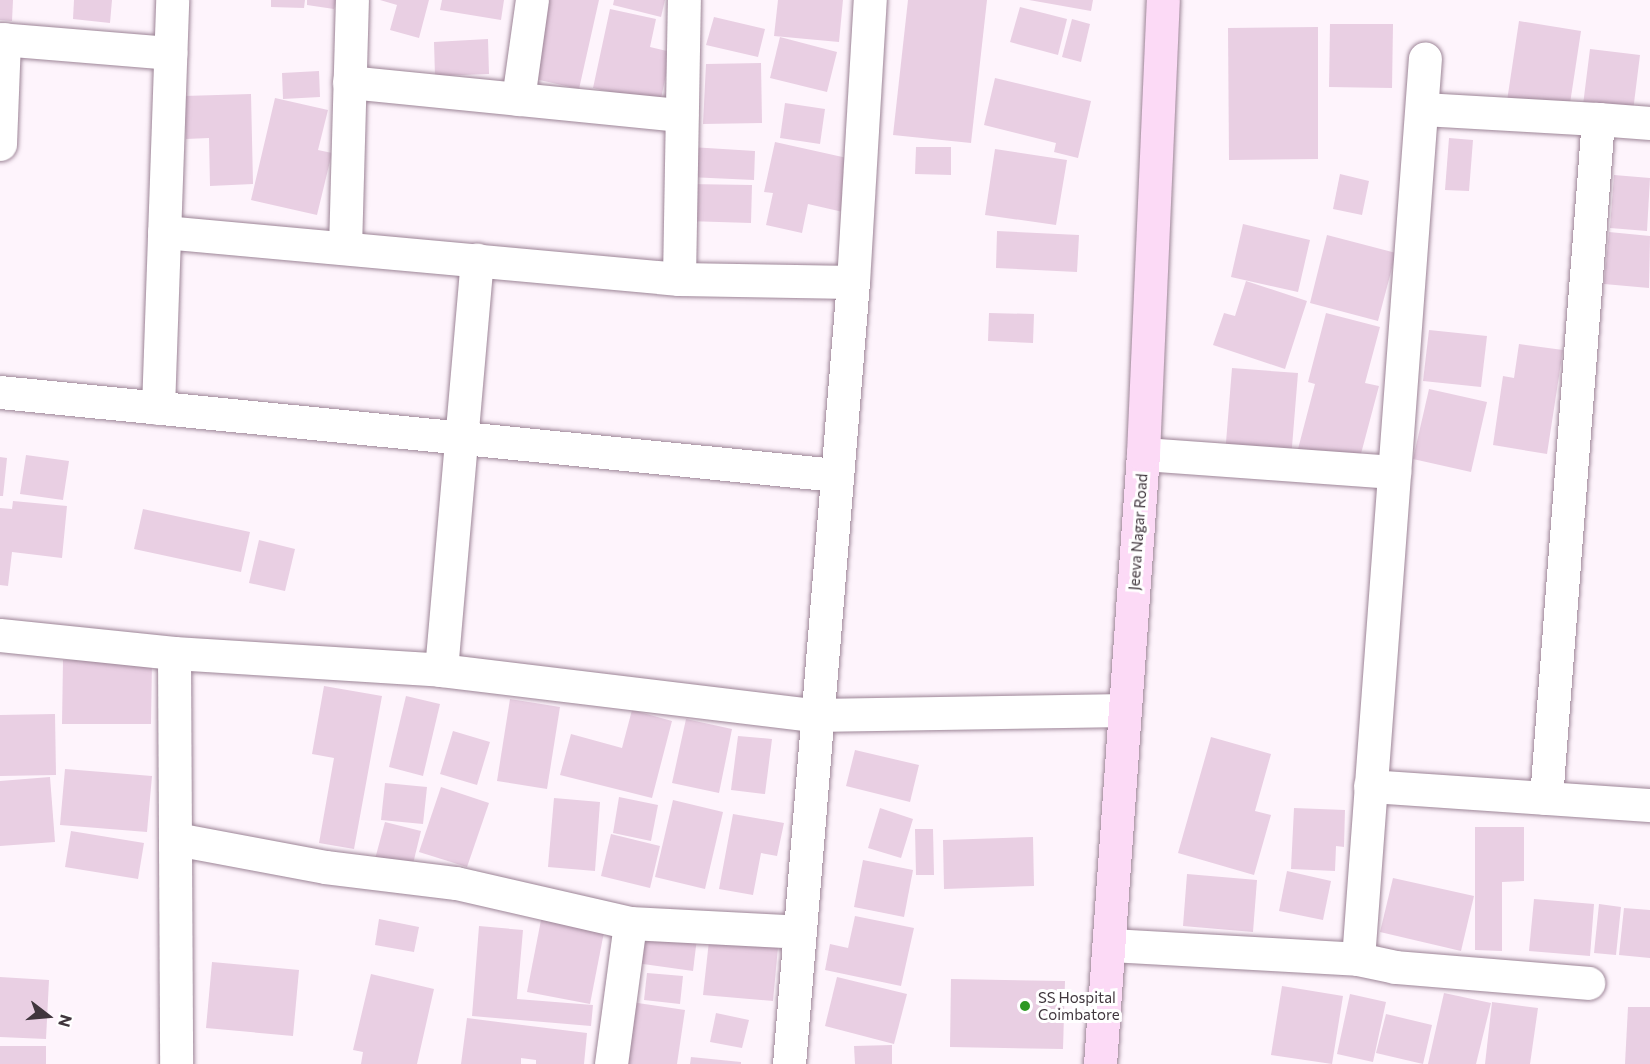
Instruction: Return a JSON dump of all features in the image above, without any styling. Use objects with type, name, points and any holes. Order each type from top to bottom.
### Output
[{"type":"street","points":[[158,408],[172,0]]},
{"type":"street","points":[[345,248],[352,0]]},
{"type":"street","points":[[518,99],[532,0]]},
{"type":"street","points":[[679,279],[684,0]]},
{"type":"street","points":[[789,1064],[815,715],[853,282],[870,0]]},
{"type":"street","name":"Jeeva Nagar Road","points":[[1100,1064],[1143,454],[1163,0]]},
{"type":"street","points":[[0,144],[2,39],[170,53]]},
{"type":"street","points":[[1358,959],[1425,58]]},
{"type":"street","points":[[349,82],[681,115]]},
{"type":"street","points":[[1422,109],[1650,123]]},
{"type":"street","points":[[1546,798],[1598,119]]},
{"type":"street","points":[[164,232],[679,279],[853,282]]},
{"type":"street","points":[[441,670],[477,260]]},
{"type":"street","points":[[0,392],[463,440],[836,475]]},
{"type":"street","points":[[1143,454],[1394,472]]},
{"type":"street","points":[[0,634],[174,653],[441,670],[815,715],[1125,710]]},
{"type":"street","points":[[174,653],[176,1064]]},
{"type":"street","points":[[1370,786],[1650,805]]},
{"type":"street","points":[[176,839],[325,867],[456,883],[630,923],[799,932]]},
{"type":"street","points":[[611,1064],[630,923]]},
{"type":"street","points":[[1109,945],[1358,959],[1395,967],[1588,983]]},
{"type":"building","points":[[0,0],[13,0],[12,21],[0,20]]},
{"type":"building","points":[[74,0],[112,0],[110,23],[73,19]]},
{"type":"building","points":[[271,0],[305,0],[304,8],[271,7]]},
{"type":"building","points":[[307,0],[336,0],[334,9],[307,5]]},
{"type":"building","points":[[380,0],[429,0],[419,38],[390,30],[397,5]]},
{"type":"building","points":[[442,0],[504,0],[501,20],[440,10]]},
{"type":"building","points":[[539,0],[599,0],[579,89],[522,76]]},
{"type":"building","points":[[614,0],[665,0],[661,17],[613,5]]},
{"type":"building","points":[[778,0],[843,0],[839,42],[774,36]]},
{"type":"building","points":[[908,0],[987,0],[971,143],[893,135]]},
{"type":"building","points":[[1029,0],[1093,0],[1091,11]]},
{"type":"building","points":[[1020,7],[1067,19],[1058,55],[1010,42]]},
{"type":"building","points":[[610,9],[656,19],[650,47],[671,52],[660,103],[593,88]]},
{"type":"building","points":[[714,17],[765,29],[758,57],[706,45]]},
{"type":"building","points":[[1072,19],[1090,24],[1081,62],[1062,57]]},
{"type":"building","points":[[1519,21],[1581,31],[1569,110],[1507,101]]},
{"type":"building","points":[[1330,24],[1393,24],[1392,88],[1329,87]]},
{"type":"building","points":[[1318,27],[1318,159],[1229,160],[1228,28]]},
{"type":"building","points":[[780,37],[837,52],[827,92],[770,78]]},
{"type":"building","points":[[488,39],[489,74],[435,76],[434,42]]},
{"type":"building","points":[[1590,49],[1640,55],[1633,111],[1583,105]]},
{"type":"building","points":[[761,63],[762,123],[703,124],[706,64]]},
{"type":"building","points":[[319,71],[320,97],[283,99],[282,73]]},
{"type":"building","points":[[995,78],[1091,101],[1078,158],[1054,152],[1056,143],[984,125]]},
{"type":"building","points":[[251,94],[253,184],[210,186],[209,138],[186,139],[184,96]]},
{"type":"building","points":[[275,98],[328,110],[318,150],[332,153],[317,215],[251,200]]},
{"type":"building","points":[[785,103],[825,109],[820,144],[780,138]]},
{"type":"building","points":[[1449,138],[1473,140],[1469,191],[1445,190]]},
{"type":"building","points":[[775,142],[856,160],[843,212],[808,204],[802,233],[766,225],[773,193],[764,192]]},
{"type":"building","points":[[691,147],[755,151],[754,180],[689,177]]},
{"type":"building","points":[[916,147],[951,147],[951,175],[915,174]]},
{"type":"building","points":[[995,149],[1067,160],[1056,225],[985,215]]},
{"type":"building","points":[[1340,174],[1369,181],[1362,215],[1333,209]]},
{"type":"building","points":[[1614,175],[1650,178],[1647,231],[1610,228]]},
{"type":"building","points":[[688,184],[752,185],[751,223],[687,221]]},
{"type":"building","points":[[1243,224],[1310,240],[1298,292],[1231,277]]},
{"type":"building","points":[[997,231],[1079,235],[1077,272],[996,268]]},
{"type":"building","points":[[1609,232],[1650,236],[1649,288],[1604,284]]},
{"type":"building","points":[[1327,235],[1396,253],[1378,321],[1310,303]]},
{"type":"building","points":[[1246,281],[1307,301],[1285,369],[1213,345],[1224,313],[1235,316]]},
{"type":"building","points":[[989,313],[1034,314],[1033,343],[988,341]]},
{"type":"building","points":[[1326,313],[1380,327],[1365,383],[1379,386],[1358,465],[1298,449],[1315,384],[1308,382]]},
{"type":"building","points":[[1429,330],[1487,336],[1481,387],[1423,381]]},
{"type":"building","points":[[1519,344],[1563,350],[1547,454],[1493,445],[1503,376],[1514,378]]},
{"type":"building","points":[[1232,368],[1298,373],[1291,459],[1225,455]]},
{"type":"building","points":[[1429,389],[1487,402],[1471,472],[1413,459]]},
{"type":"building","points":[[26,455],[69,461],[63,500],[20,494]]},
{"type":"building","points":[[0,457],[7,458],[3,496],[0,496]]},
{"type":"building","points":[[13,501],[67,506],[62,558],[12,552],[8,586],[0,585],[0,508],[12,509]]},
{"type":"building","points":[[143,509],[250,532],[241,572],[134,549]]},
{"type":"building","points":[[259,540],[295,549],[285,591],[249,583]]},
{"type":"building","points":[[63,660],[152,661],[151,724],[62,724]]},
{"type":"building","points":[[324,686],[382,696],[354,849],[319,843],[334,758],[312,754]]},
{"type":"building","points":[[406,696],[440,704],[423,776],[389,767]]},
{"type":"building","points":[[510,699],[560,707],[547,789],[497,781]]},
{"type":"building","points":[[632,710],[672,721],[652,798],[560,775],[571,734],[622,748]]},
{"type":"building","points":[[55,714],[56,775],[0,776],[0,715]]},
{"type":"building","points":[[686,719],[732,729],[719,793],[672,783]]},
{"type":"building","points":[[453,731],[490,742],[477,785],[440,774]]},
{"type":"building","points":[[738,736],[772,739],[765,794],[731,790]]},
{"type":"building","points":[[1211,737],[1271,754],[1255,811],[1271,815],[1254,875],[1178,853]]},
{"type":"building","points":[[855,750],[919,765],[910,802],[846,786]]},
{"type":"building","points":[[65,769],[152,776],[147,832],[60,825]]},
{"type":"building","points":[[50,777],[55,842],[0,846],[0,781]]},
{"type":"building","points":[[385,783],[427,787],[423,824],[381,820]]},
{"type":"building","points":[[441,787],[489,803],[467,867],[419,852]]},
{"type":"building","points":[[619,797],[658,805],[651,841],[613,833]]},
{"type":"building","points":[[554,798],[600,802],[595,871],[548,867]]},
{"type":"building","points":[[673,800],[723,812],[705,889],[655,877]]},
{"type":"building","points":[[880,808],[913,819],[901,858],[868,848]]},
{"type":"building","points":[[1294,808],[1345,810],[1344,847],[1336,846],[1335,871],[1291,869]]},
{"type":"building","points":[[733,814],[784,823],[777,856],[761,853],[753,895],[719,889]]},
{"type":"building","points":[[385,822],[421,831],[412,868],[375,859]]},
{"type":"building","points":[[1475,827],[1524,827],[1524,881],[1502,882],[1502,951],[1475,950]]},
{"type":"building","points":[[915,829],[933,829],[934,875],[916,875]]},
{"type":"building","points":[[71,831],[144,843],[138,879],[65,867]]},
{"type":"building","points":[[611,834],[660,846],[650,888],[601,876]]},
{"type":"building","points":[[1033,837],[1034,886],[944,889],[943,840]]},
{"type":"building","points":[[863,860],[913,870],[904,917],[854,907]]},
{"type":"building","points":[[1287,871],[1331,881],[1323,920],[1279,911]]},
{"type":"building","points":[[1187,874],[1257,880],[1253,932],[1183,926]]},
{"type":"building","points":[[1393,878],[1474,896],[1461,951],[1380,932]]},
{"type":"building","points":[[1534,899],[1594,904],[1590,956],[1529,951]]},
{"type":"building","points":[[1599,904],[1621,907],[1616,955],[1594,953]]},
{"type":"building","points":[[1624,908],[1650,910],[1650,958],[1619,955]]},
{"type":"building","points":[[542,915],[605,927],[590,1004],[527,992]]},
{"type":"building","points":[[855,916],[914,928],[901,986],[825,970],[830,944],[848,948]]},
{"type":"building","points":[[379,919],[419,927],[414,952],[375,945]]},
{"type":"building","points":[[479,926],[523,930],[517,999],[593,1005],[591,1026],[472,1016]]},
{"type":"building","points":[[641,930],[697,938],[693,971],[636,963]]},
{"type":"building","points":[[709,941],[778,947],[773,1001],[703,995]]},
{"type":"building","points":[[212,962],[299,970],[293,1036],[206,1028]]},
{"type":"building","points":[[647,973],[683,976],[680,1004],[644,1000]]},
{"type":"building","points":[[371,974],[434,989],[417,1064],[361,1064],[363,1052],[353,1050]]},
{"type":"building","points":[[0,977],[49,980],[46,1039],[0,1037]]},
{"type":"building","points":[[837,977],[907,994],[894,1044],[825,1026]]},
{"type":"building","points":[[951,979],[1065,981],[1063,1049],[950,1047]]},
{"type":"building","points":[[1282,986],[1343,996],[1332,1064],[1271,1055]]},
{"type":"building","points":[[1444,993],[1491,1003],[1476,1064],[1428,1064]]},
{"type":"building","points":[[1350,994],[1386,1002],[1373,1062],[1337,1054]]},
{"type":"building","points":[[631,1002],[685,1010],[677,1064],[622,1064]]},
{"type":"building","points":[[1492,1002],[1538,1008],[1530,1064],[1485,1064]]},
{"type":"building","points":[[1628,1007],[1650,1007],[1650,1064],[1625,1064]]},
{"type":"building","points":[[716,1013],[749,1020],[742,1048],[710,1042]]},
{"type":"building","points":[[1386,1014],[1432,1025],[1423,1064],[1376,1053]]},
{"type":"building","points":[[467,1018],[587,1033],[584,1064],[536,1064],[536,1060],[521,1058],[521,1064],[461,1064]]},
{"type":"building","points":[[892,1045],[892,1064],[855,1064],[854,1046]]},
{"type":"building","points":[[0,1046],[46,1046],[46,1064],[0,1064]]},
{"type":"building","points":[[691,1057],[741,1062],[741,1064],[690,1064]]},
{"type":"place","name":"SS Hospital Coimbatore","points":[[1025,1006]]}]
